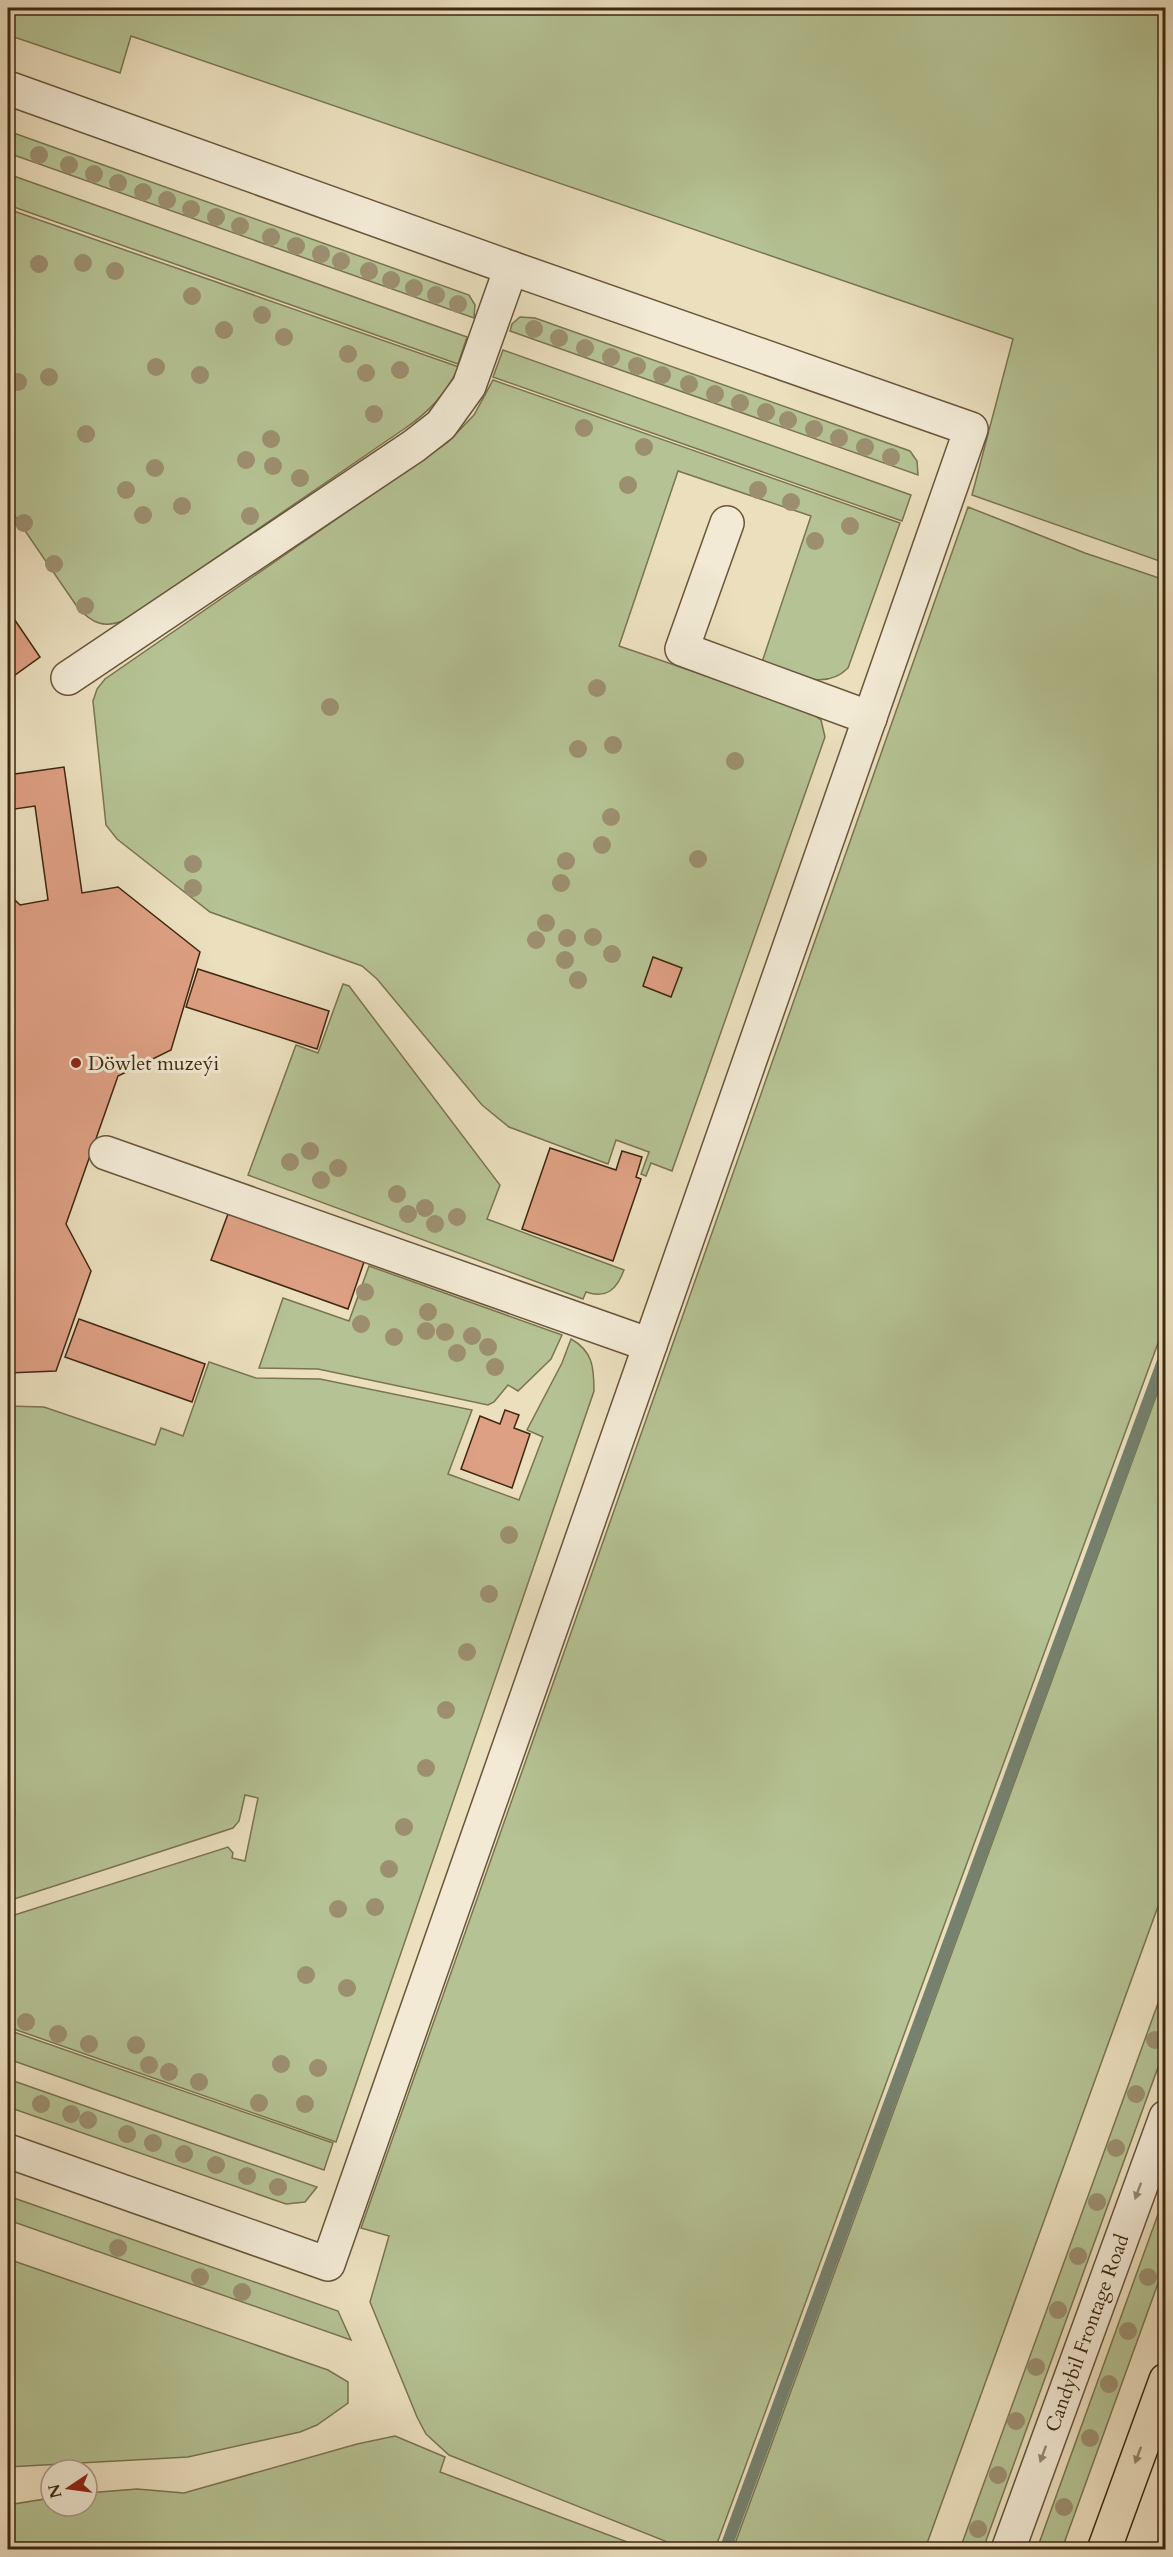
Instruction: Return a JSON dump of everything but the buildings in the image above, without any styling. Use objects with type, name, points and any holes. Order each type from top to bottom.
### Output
[{"type":"main road","points":[[1104,2550],[1166,2380]]},
{"type":"street","points":[[8,88],[971,429],[328,2264],[8,2151]]},
{"type":"street","points":[[68,678],[414,446],[441,425],[470,386],[511,268]]},
{"type":"street","points":[[727,523],[682,649],[870,718]]},
{"type":"street","points":[[106,1153],[650,1345]]},
{"type":"street","name":"Candybil Frontage Road","points":[[1008,2550],[1166,2117]]},
{"type":"green space","points":[[8,8],[1165,8],[1165,563],[972,495],[1013,339],[131,36],[120,73],[8,35]]},
{"type":"green space","points":[[8,131],[469,295],[475,305],[474,318],[8,153]]},
{"type":"green space","points":[[8,174],[467,337],[458,364],[8,205]]},
{"type":"green space","points":[[8,209],[459,367],[436,402],[404,429],[125,620],[111,624],[93,621],[78,608],[8,506]]},
{"type":"green space","points":[[520,317],[535,318],[910,451],[917,461],[918,475],[510,331],[512,324]]},
{"type":"green space","points":[[503,350],[911,495],[902,521],[493,377]]},
{"type":"green space","points":[[493,380],[900,523],[848,668],[828,679],[807,678],[762,662],[811,516],[678,471],[619,646],[806,710],[821,720],[825,737],[672,1171],[651,1163],[646,1176],[641,1174],[649,1152],[616,1140],[608,1164],[509,1127],[482,1105],[377,979],[362,966],[210,912],[117,839],[106,825],[93,701],[97,689],[105,679],[448,442],[474,415]]},
{"type":"green space","points":[[968,507],[1085,553],[1165,580],[1165,1324],[715,2549],[685,2549],[449,2455],[426,2434],[370,2302],[389,2236],[361,2228]]},
{"type":"green space","points":[[343,984],[349,986],[500,1185],[487,1219],[624,1270],[610,1291],[600,1294],[586,1292],[583,1299],[248,1175],[296,1045],[318,1053]]},
{"type":"green space","points":[[369,1266],[562,1335],[551,1359],[518,1391],[508,1385],[494,1402],[488,1405],[318,1369],[259,1368],[283,1298],[349,1321]]},
{"type":"green space","points":[[571,1339],[584,1349],[591,1361],[594,1391],[336,2142],[8,2027],[8,1917],[228,1847],[233,1853],[232,1858],[245,1861],[258,1798],[245,1795],[239,1821],[233,1828],[8,1901],[8,1406],[44,1407],[155,1445],[161,1428],[183,1436],[209,1362],[256,1378],[320,1379],[472,1410],[448,1474],[519,1500],[543,1437],[527,1430],[562,1363]]},
{"type":"green space","points":[[1165,1372],[1165,1887],[925,2549],[733,2549]]},
{"type":"green space","points":[[1165,1984],[1165,2048],[983,2549],[960,2549]]},
{"type":"green space","points":[[8,2030],[333,2143],[324,2170],[8,2059]]},
{"type":"green space","points":[[8,2079],[317,2187],[305,2202],[286,2204],[8,2107]]},
{"type":"green space","points":[[1165,2195],[1165,2264],[1062,2549],[1037,2549]]},
{"type":"green space","points":[[8,2196],[338,2311],[351,2340],[8,2220]]},
{"type":"green space","points":[[8,2259],[328,2370],[348,2382],[348,2403],[317,2425],[300,2432],[188,2457],[99,2462],[99,2458],[39,2458],[39,2465],[8,2467]]},
{"type":"green space","points":[[395,2436],[445,2457],[440,2472],[646,2549],[8,2549],[8,2505],[39,2500],[39,2518],[99,2518],[99,2492],[137,2489],[184,2493],[357,2444]]},
{"type":"waterway","points":[[725,2550],[1166,1353]]},
{"type":"place","name":"Döwlet muzeýi","points":[[76,1063]]}]
